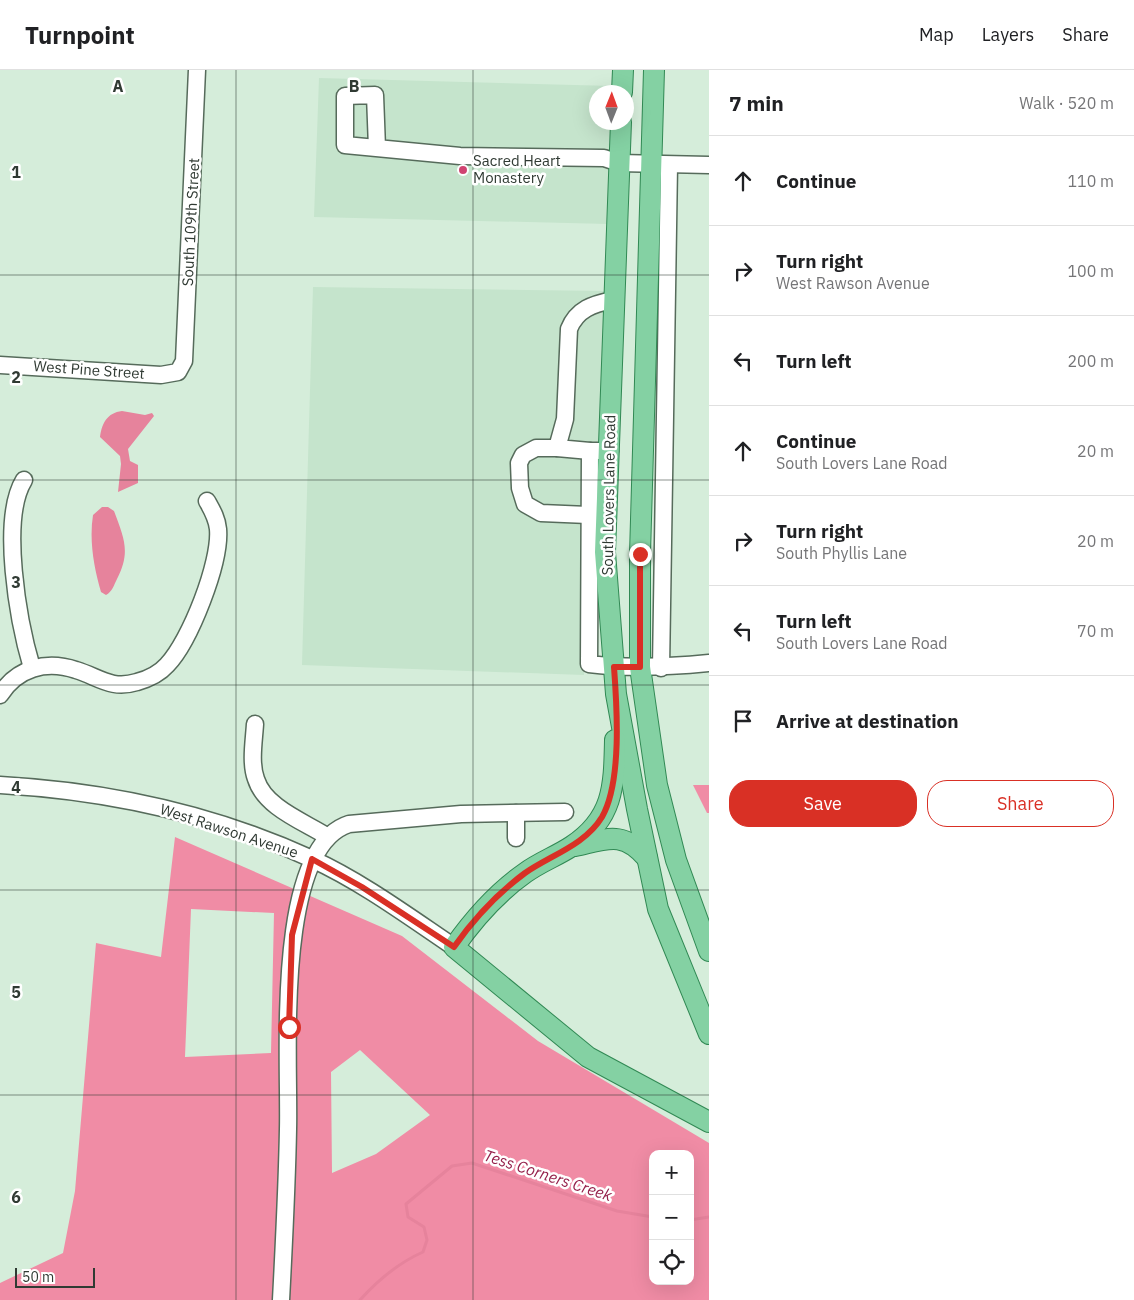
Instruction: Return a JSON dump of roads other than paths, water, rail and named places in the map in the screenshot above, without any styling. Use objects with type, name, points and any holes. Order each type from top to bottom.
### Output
[{"type":"main road","points":[[622,70],[622,85]]},
{"type":"main road","name":"South Lovers Lane Road","points":[[654,70],[660,164],[640,563],[626,667],[616,694],[646,858],[658,909],[709,1034]]},
{"type":"main road","name":"South Lovers Lane Road","points":[[621,130],[613,300],[600,451],[606,552],[626,667],[676,860],[709,951]]},
{"type":"main road","points":[[454,947],[467,929],[507,888],[543,860],[570,847],[588,834],[601,818],[609,802],[614,782],[616,694]]},
{"type":"main road","points":[[570,847],[624,839],[635,844],[646,858]]},
{"type":"main road","name":"West Rawson Avenue","points":[[454,947],[588,1057],[709,1122]]},
{"type":"street","name":"South 109th Street","points":[[178,372],[184,361],[197,70]]},
{"type":"street","points":[[377,148],[460,156],[604,158],[619,164],[709,165]]},
{"type":"street","points":[[660,164],[661,668]]},
{"type":"street","points":[[558,448],[558,439],[565,419],[569,329],[573,318],[590,306],[613,300]]},
{"type":"street","name":"West Pine Street","points":[[0,364],[161,375],[178,372]]},
{"type":"street","points":[[588,515],[541,513],[526,504],[520,488],[519,463],[523,455],[536,448],[600,451],[588,515],[589,664],[661,668],[709,663]]},
{"type":"street","points":[[24,480],[13,492],[9,503],[5,548],[15,613],[32,668]]},
{"type":"street","points":[[0,695],[17,676],[32,668],[48,665],[68,667],[101,682],[118,684],[135,683],[162,670],[169,664],[191,626],[208,585],[214,561],[218,526],[216,516],[207,501]]},
{"type":"street","points":[[255,724],[254,756],[256,779],[267,797],[286,813],[328,837]]},
{"type":"street","name":"West Rawson Avenue","points":[[0,785],[75,790],[141,803],[242,832],[312,859],[362,887],[454,947]]},
{"type":"street","points":[[281,1300],[288,1129],[289,979],[292,935],[312,859],[338,827],[363,822],[462,814],[565,812]]},
{"type":"street","points":[[516,813],[516,838]]},
{"type":"waterway","name":"Tess Corners Creek","points":[[360,1300],[389,1273],[405,1261],[423,1252],[427,1240],[424,1227],[408,1217],[406,1204],[452,1166],[472,1163],[617,1211],[649,1216]]},
{"type":"waterway","name":"Tess Corners Creek","points":[[694,1219],[709,1217]]},
{"type":"place","name":"Sacred Heart Monastery","points":[[463,170]]}]
